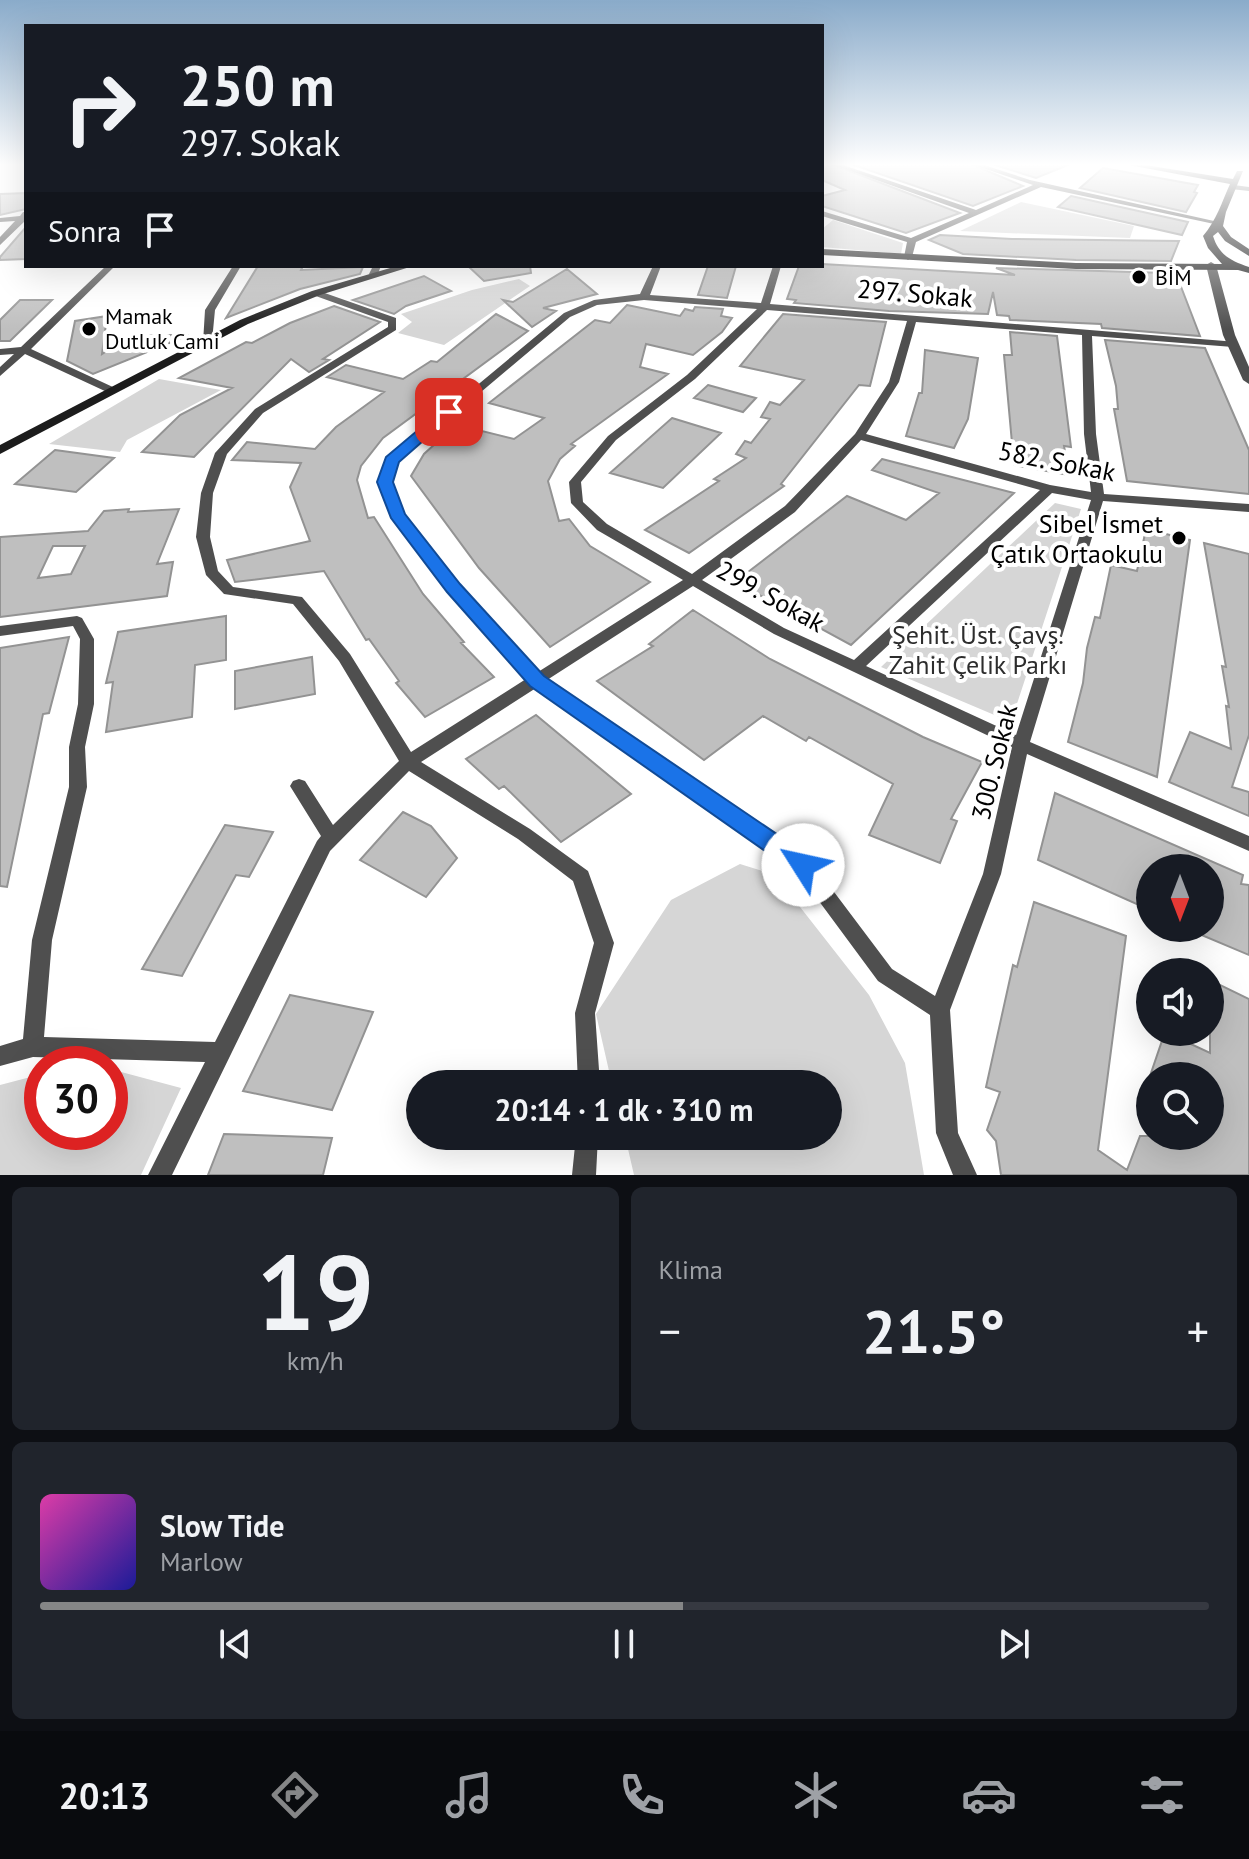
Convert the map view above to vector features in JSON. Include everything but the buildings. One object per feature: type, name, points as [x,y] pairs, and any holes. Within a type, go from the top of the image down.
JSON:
[{"type":"main road","points":[[1220,220],[1208,236],[1209,242],[1224,256],[1225,261],[1236,267]]},
{"type":"main road","points":[[1218,225],[1228,239],[1249,253]]},
{"type":"main road","points":[[824,252],[1076,266],[1211,265],[1249,270]]},
{"type":"main road","points":[[1224,256],[1249,253]]},
{"type":"main road","points":[[0,450],[207,341],[375,270]]},
{"type":"street","points":[[0,242],[22,220]]},
{"type":"street","points":[[844,220],[912,241],[960,220]]},
{"type":"street","points":[[1195,220],[1218,225]]},
{"type":"street","points":[[908,257],[912,241]]},
{"type":"street","points":[[1211,265],[1233,344],[1249,380]]},
{"type":"street","points":[[0,373],[109,268]]},
{"type":"street","points":[[207,341],[210,310],[236,268]]},
{"type":"street","points":[[644,297],[656,268]]},
{"type":"street","name":"299. Sokak","points":[[776,268],[765,306],[691,377],[612,438],[575,482],[577,503],[602,527],[779,631],[1021,744],[1249,844]]},
{"type":"street","points":[[316,293],[393,320],[393,328],[259,411],[221,453],[207,493],[203,537],[211,572],[229,591],[297,600],[345,658],[408,762],[524,834],[581,876],[604,943],[585,1013],[588,1070]]},
{"type":"street","name":"297. Sokak","points":[[940,1010],[885,975],[803,865],[537,681],[453,588],[397,514],[385,482],[392,461],[405,447],[567,315],[598,302],[644,297],[1233,344]]},
{"type":"street","points":[[160,1175],[323,846],[408,762],[693,580],[790,509],[859,436],[894,382],[912,319]]},
{"type":"street","name":"300. Sokak","points":[[940,1010],[992,874],[1021,744],[1098,497],[1090,434],[1087,334]]},
{"type":"street","points":[[0,352],[24,350],[111,390]]},
{"type":"street","name":"582. Sokak","points":[[859,436],[1049,489],[1098,497],[1249,508]]},
{"type":"street","points":[[855,667],[1049,489]]},
{"type":"street","points":[[0,631],[77,621],[87,639],[86,704],[77,747],[78,787],[42,940],[33,1046]]},
{"type":"street","points":[[299,786],[332,838]]},
{"type":"street","points":[[940,1010],[947,1133],[965,1175]]},
{"type":"street","points":[[0,1056],[24,1049]]},
{"type":"street","points":[[128,1050],[219,1052]]},
{"type":"street","points":[[584,1175],[586,1150]]},
{"type":"green space","points":[[833,220],[903,243],[901,254],[824,247],[824,227]]},
{"type":"green space","points":[[983,220],[1105,220],[1134,226],[1130,238],[960,231]]},
{"type":"green space","points":[[519,279],[530,286],[444,345],[398,333],[412,322],[401,314],[472,290]]},
{"type":"green space","points":[[159,379],[221,390],[127,440],[120,452],[49,444]]},
{"type":"green space","name":"Şehit. Üst. Çavş. Zahit Çelik Parkı","points":[[1055,503],[1081,509],[1011,722],[881,667]]},
{"type":"green space","points":[[740,864],[775,875],[869,995],[905,1063],[924,1175],[634,1175],[628,1150],[842,1150],[842,1070],[609,1070],[596,1014],[671,900]]},
{"type":"green space","points":[[128,1074],[181,1088],[141,1175],[0,1175],[0,1085],[24,1079],[24,1150],[128,1150]]},
{"type":"place","name":"BİM","points":[[1139,277]]},
{"type":"place","name":"Mamak Dutluk Cami","points":[[89,329]]},
{"type":"place","name":"Sibel İsmet Çatık Ortaokulu","points":[[1179,538]]},
{"type":"route","points":[[449,412],[392,461],[385,482],[397,514],[453,588],[537,681],[803,865]]}]
